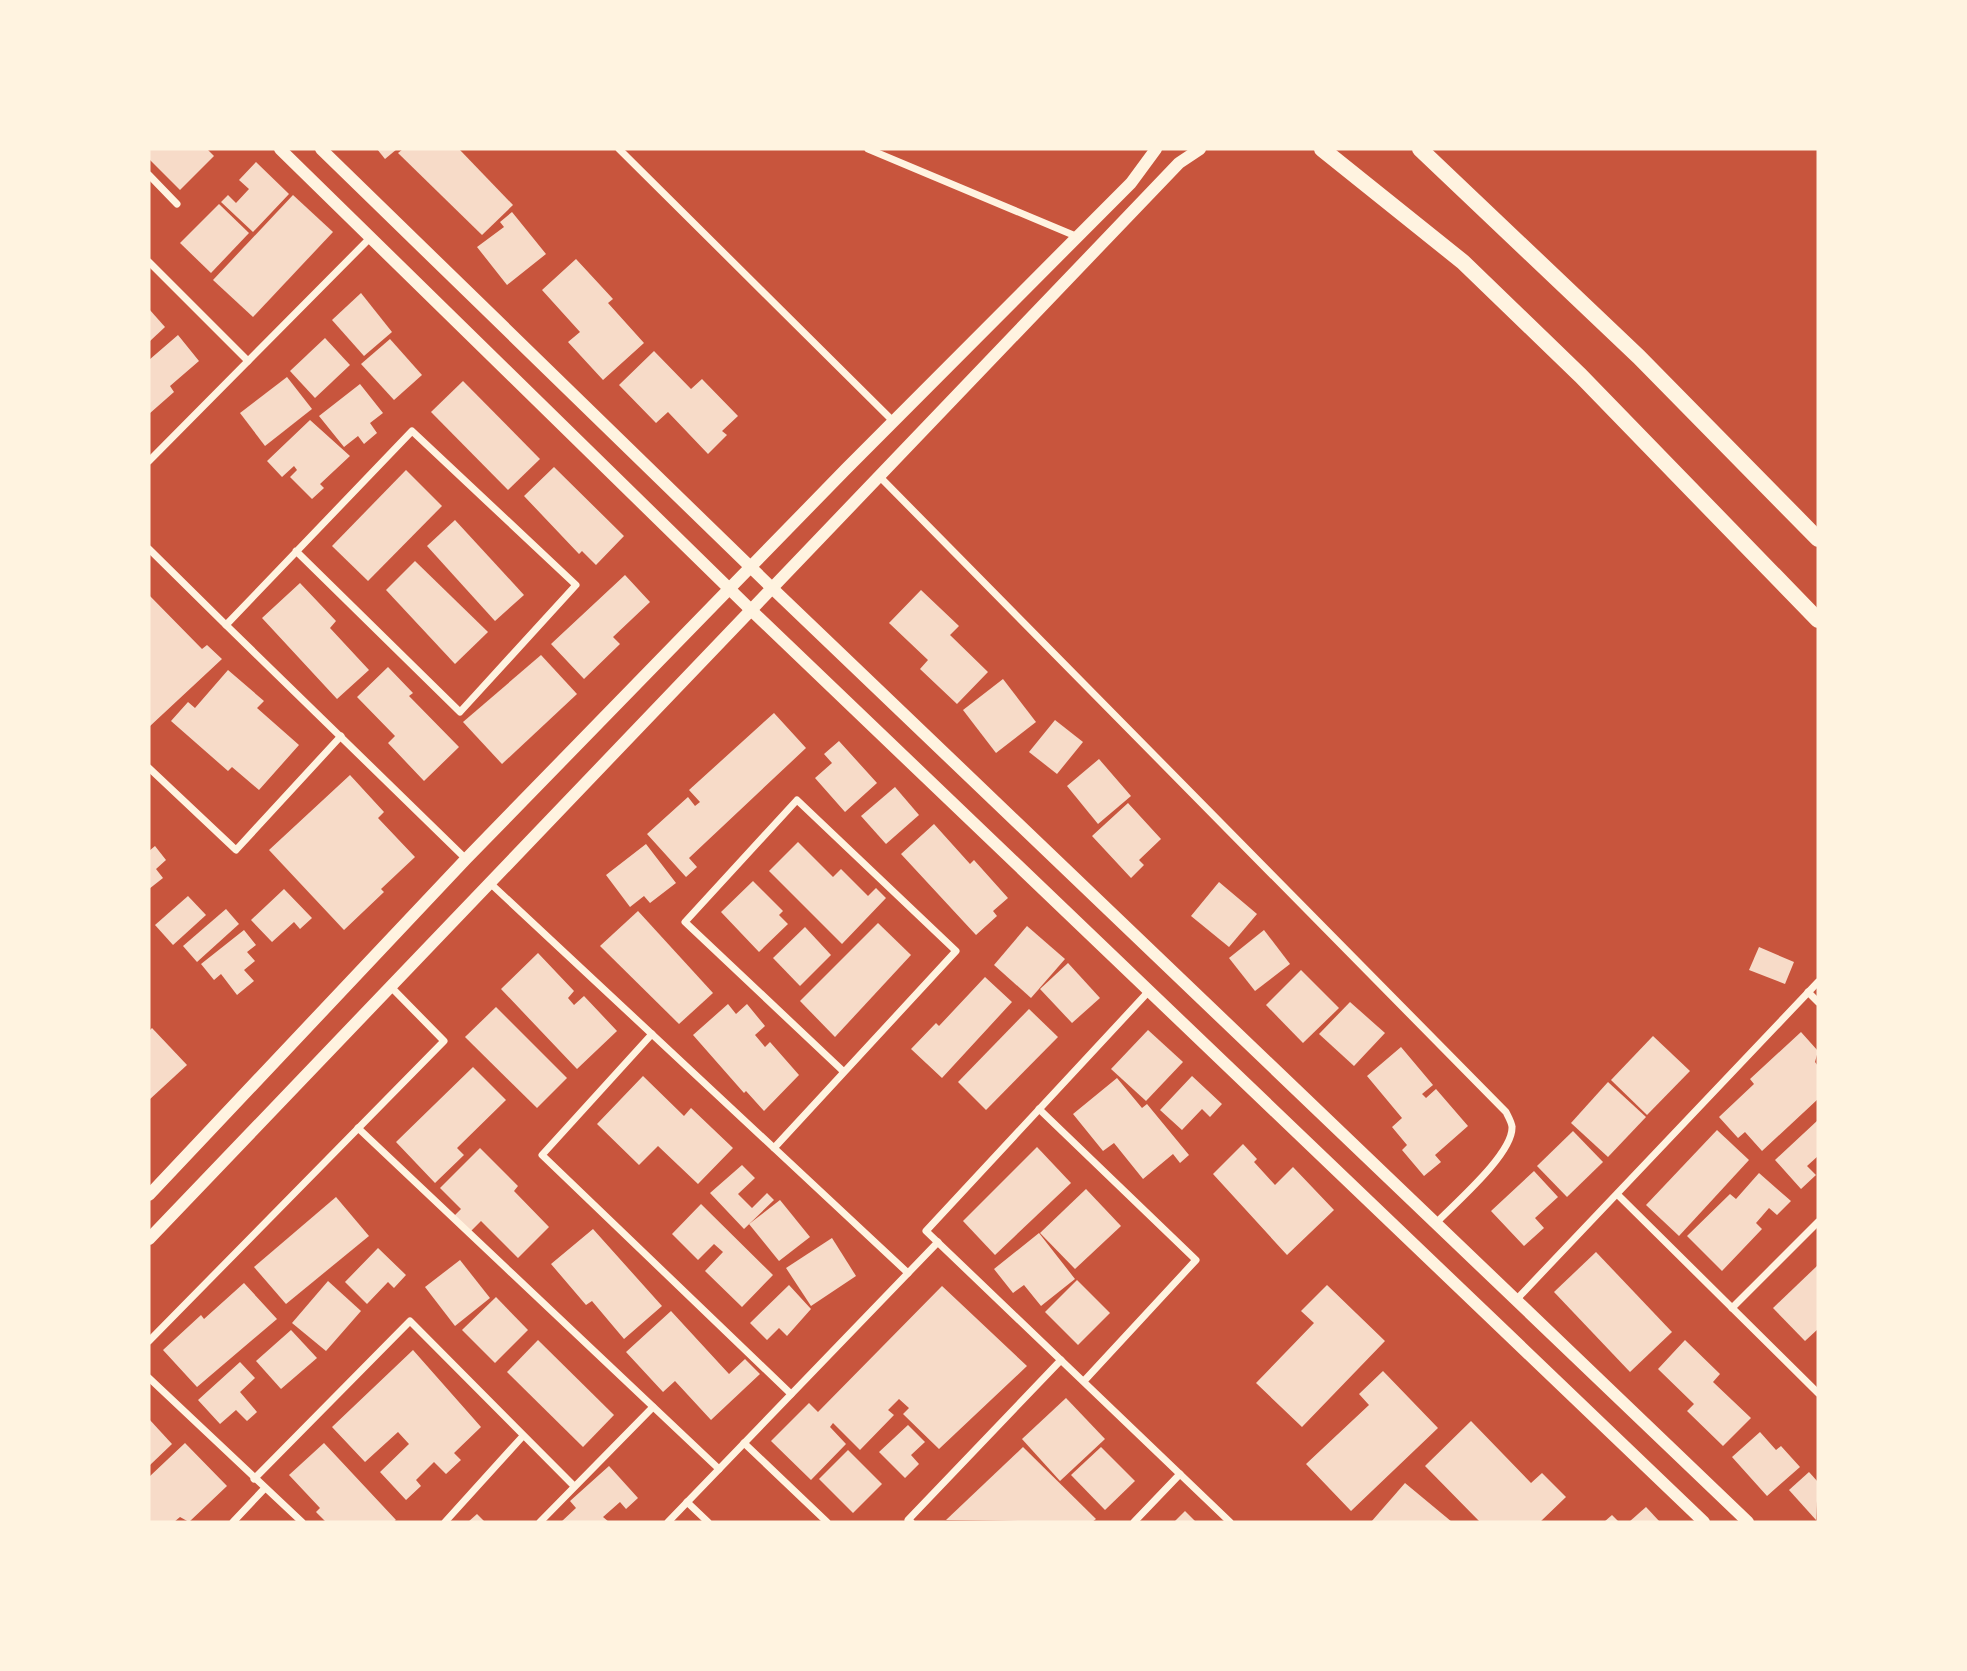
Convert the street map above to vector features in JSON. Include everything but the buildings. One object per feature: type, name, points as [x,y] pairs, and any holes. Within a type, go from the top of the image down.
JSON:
[{"type":"main road","points":[[1322,149],[1473,271],[1581,376],[1818,620]]},
{"type":"main road","points":[[1420,149],[1639,357],[1818,539]]},
{"type":"street","points":[[280,149],[752,611],[1704,1522]]},
{"type":"street","points":[[321,149],[750,567],[1748,1522]]},
{"type":"street","points":[[619,149],[894,422]]},
{"type":"street","points":[[868,149],[1078,237]]},
{"type":"street","points":[[149,1195],[466,859],[729,588],[1131,183],[1156,149]]},
{"type":"street","points":[[149,1239],[1179,163],[1200,149]]},
{"type":"street","points":[[149,175],[177,204]]},
{"type":"street","points":[[149,461],[371,237]]},
{"type":"street","points":[[149,262],[248,361]]},
{"type":"street","points":[[226,625],[296,551],[412,431],[576,585],[460,712],[296,551]]},
{"type":"street","points":[[879,476],[1506,1112],[1512,1126],[1510,1139],[1500,1157],[1436,1223]]},
{"type":"street","points":[[149,549],[466,859]]},
{"type":"street","points":[[149,768],[236,850],[341,736]]},
{"type":"street","points":[[774,1147],[844,1072],[956,950],[797,800],[685,922],[844,1072]]},
{"type":"street","points":[[491,884],[908,1273]]},
{"type":"street","points":[[1516,1300],[1818,982]]},
{"type":"street","points":[[149,1341],[444,1041],[391,987]]},
{"type":"street","points":[[1149,991],[926,1231],[1230,1522]]},
{"type":"street","points":[[1808,992],[1818,1002]]},
{"type":"street","points":[[652,1034],[542,1155],[791,1394]]},
{"type":"street","points":[[1040,1110],[1196,1260],[1084,1381]]},
{"type":"street","points":[[358,1128],[719,1469]]},
{"type":"street","points":[[1618,1195],[1818,1393]]},
{"type":"street","points":[[1732,1308],[1818,1223]]},
{"type":"street","points":[[668,1522],[938,1242]]},
{"type":"street","points":[[254,1479],[410,1321],[574,1486]]},
{"type":"street","points":[[911,1522],[908,1520],[1061,1360]]},
{"type":"street","points":[[149,1378],[302,1522]]},
{"type":"street","points":[[540,1522],[653,1407]]},
{"type":"street","points":[[445,1522],[523,1436]]},
{"type":"street","points":[[744,1443],[827,1522]]},
{"type":"street","points":[[1135,1522],[1180,1474]]},
{"type":"street","points":[[233,1522],[265,1488]]},
{"type":"street","points":[[687,1502],[708,1522]]}]
